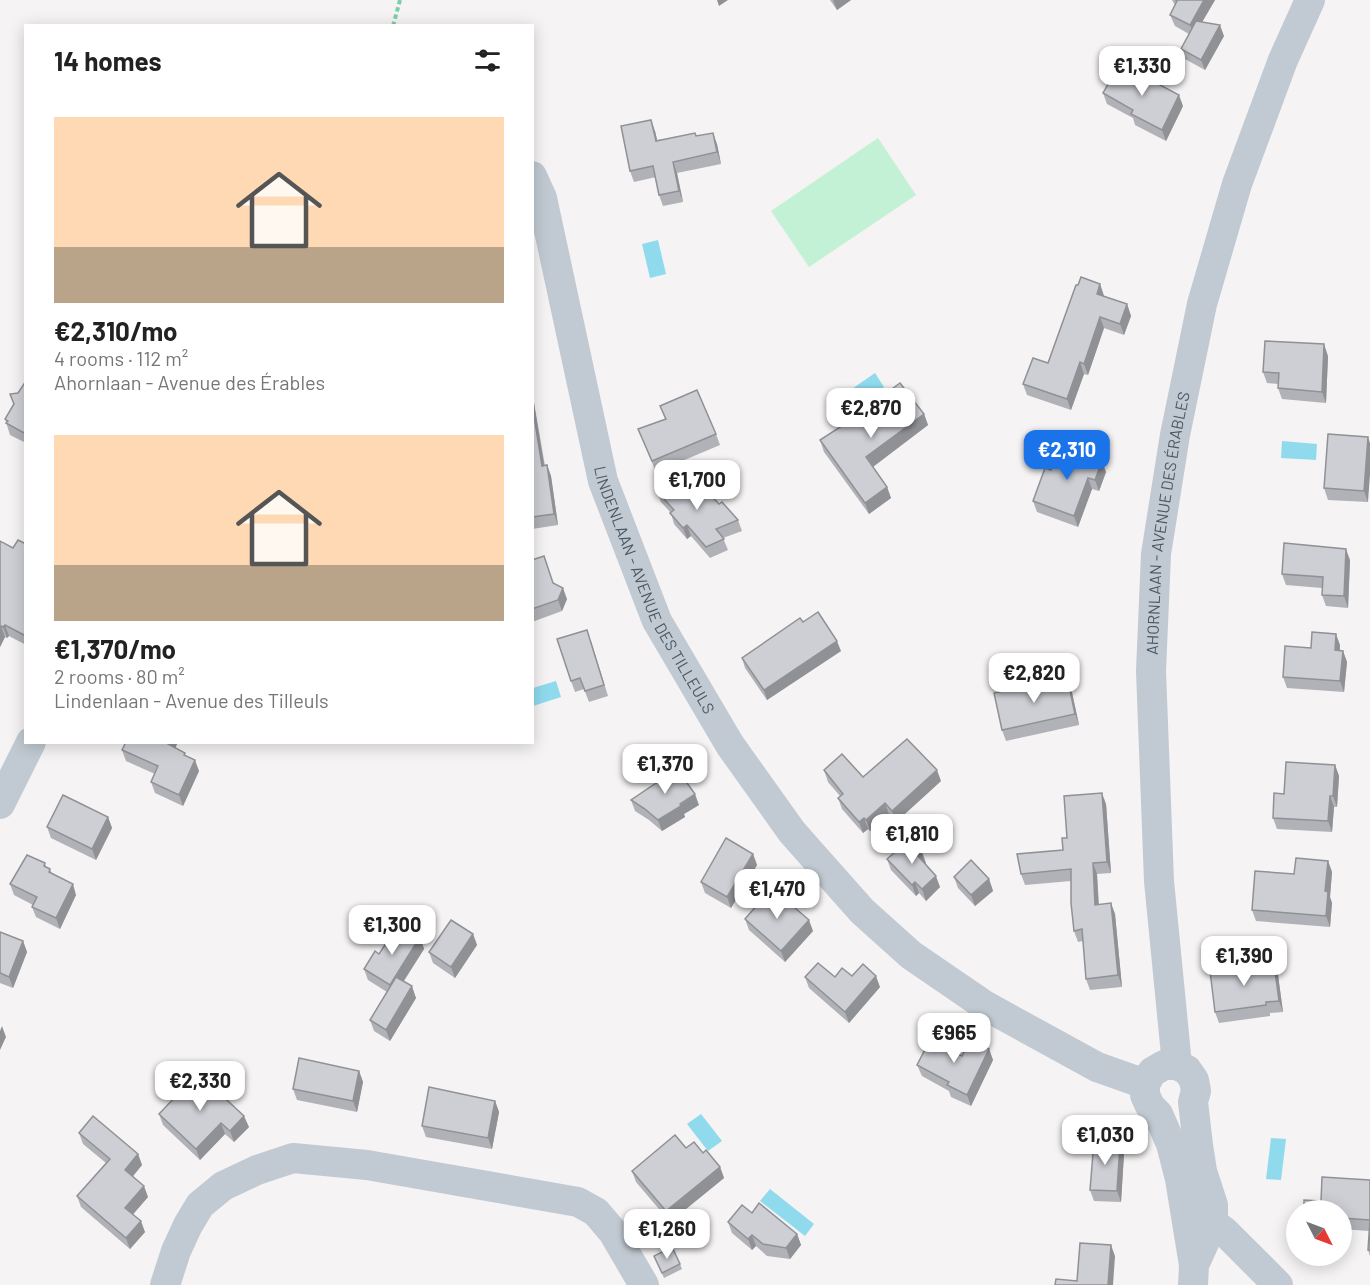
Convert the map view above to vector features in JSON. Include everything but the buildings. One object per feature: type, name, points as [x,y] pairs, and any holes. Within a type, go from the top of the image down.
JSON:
[{"type":"street","name":"AHORNLAAN - AVENUE DES ÉRABLES","points":[[1177,1065],[1159,881],[1151,671],[1156,554],[1174,435],[1202,304],[1237,184],[1283,60],[1310,0]]},
{"type":"street","name":"LINDENLAAN - AVENUE DES TILLEULS","points":[[534,180],[542,198],[603,481],[657,621],[730,745],[792,832],[862,911],[911,955],[984,1005],[1097,1067],[1145,1084]]},
{"type":"street","points":[[0,804],[17,752]]},
{"type":"street","points":[[1194,1275],[1200,1226],[1213,1205],[1202,1171],[1193,1102],[1196,1091],[1194,1080],[1187,1070],[1177,1065],[1164,1065],[1152,1072],[1145,1084],[1145,1095],[1150,1106],[1158,1114],[1172,1144],[1180,1179],[1200,1226]]},
{"type":"street","points":[[1158,1114],[1172,1115],[1184,1111],[1193,1102]]},
{"type":"street","points":[[165,1285],[176,1251],[200,1205],[223,1186],[257,1170],[293,1158],[367,1165],[578,1202],[596,1212],[613,1232],[644,1285]]},
{"type":"street","points":[[1200,1226],[1225,1232],[1278,1285]]},
{"type":"path","points":[[394,24],[400,0]]},
{"type":"green space","points":[[878,138],[916,195],[809,267],[771,211]]},
{"type":"water","points":[[658,240],[666,274],[650,278],[642,244]]},
{"type":"water","points":[[875,373],[884,387],[855,407],[846,393]]},
{"type":"water","points":[[1282,441],[1317,444],[1316,460],[1281,458]]},
{"type":"water","points":[[556,681],[561,697],[534,706],[534,688]]},
{"type":"water","points":[[701,1114],[722,1141],[708,1151],[687,1124]]},
{"type":"water","points":[[1271,1138],[1286,1139],[1281,1180],[1266,1179]]},
{"type":"water","points":[[770,1189],[814,1224],[805,1236],[760,1201]]}]
